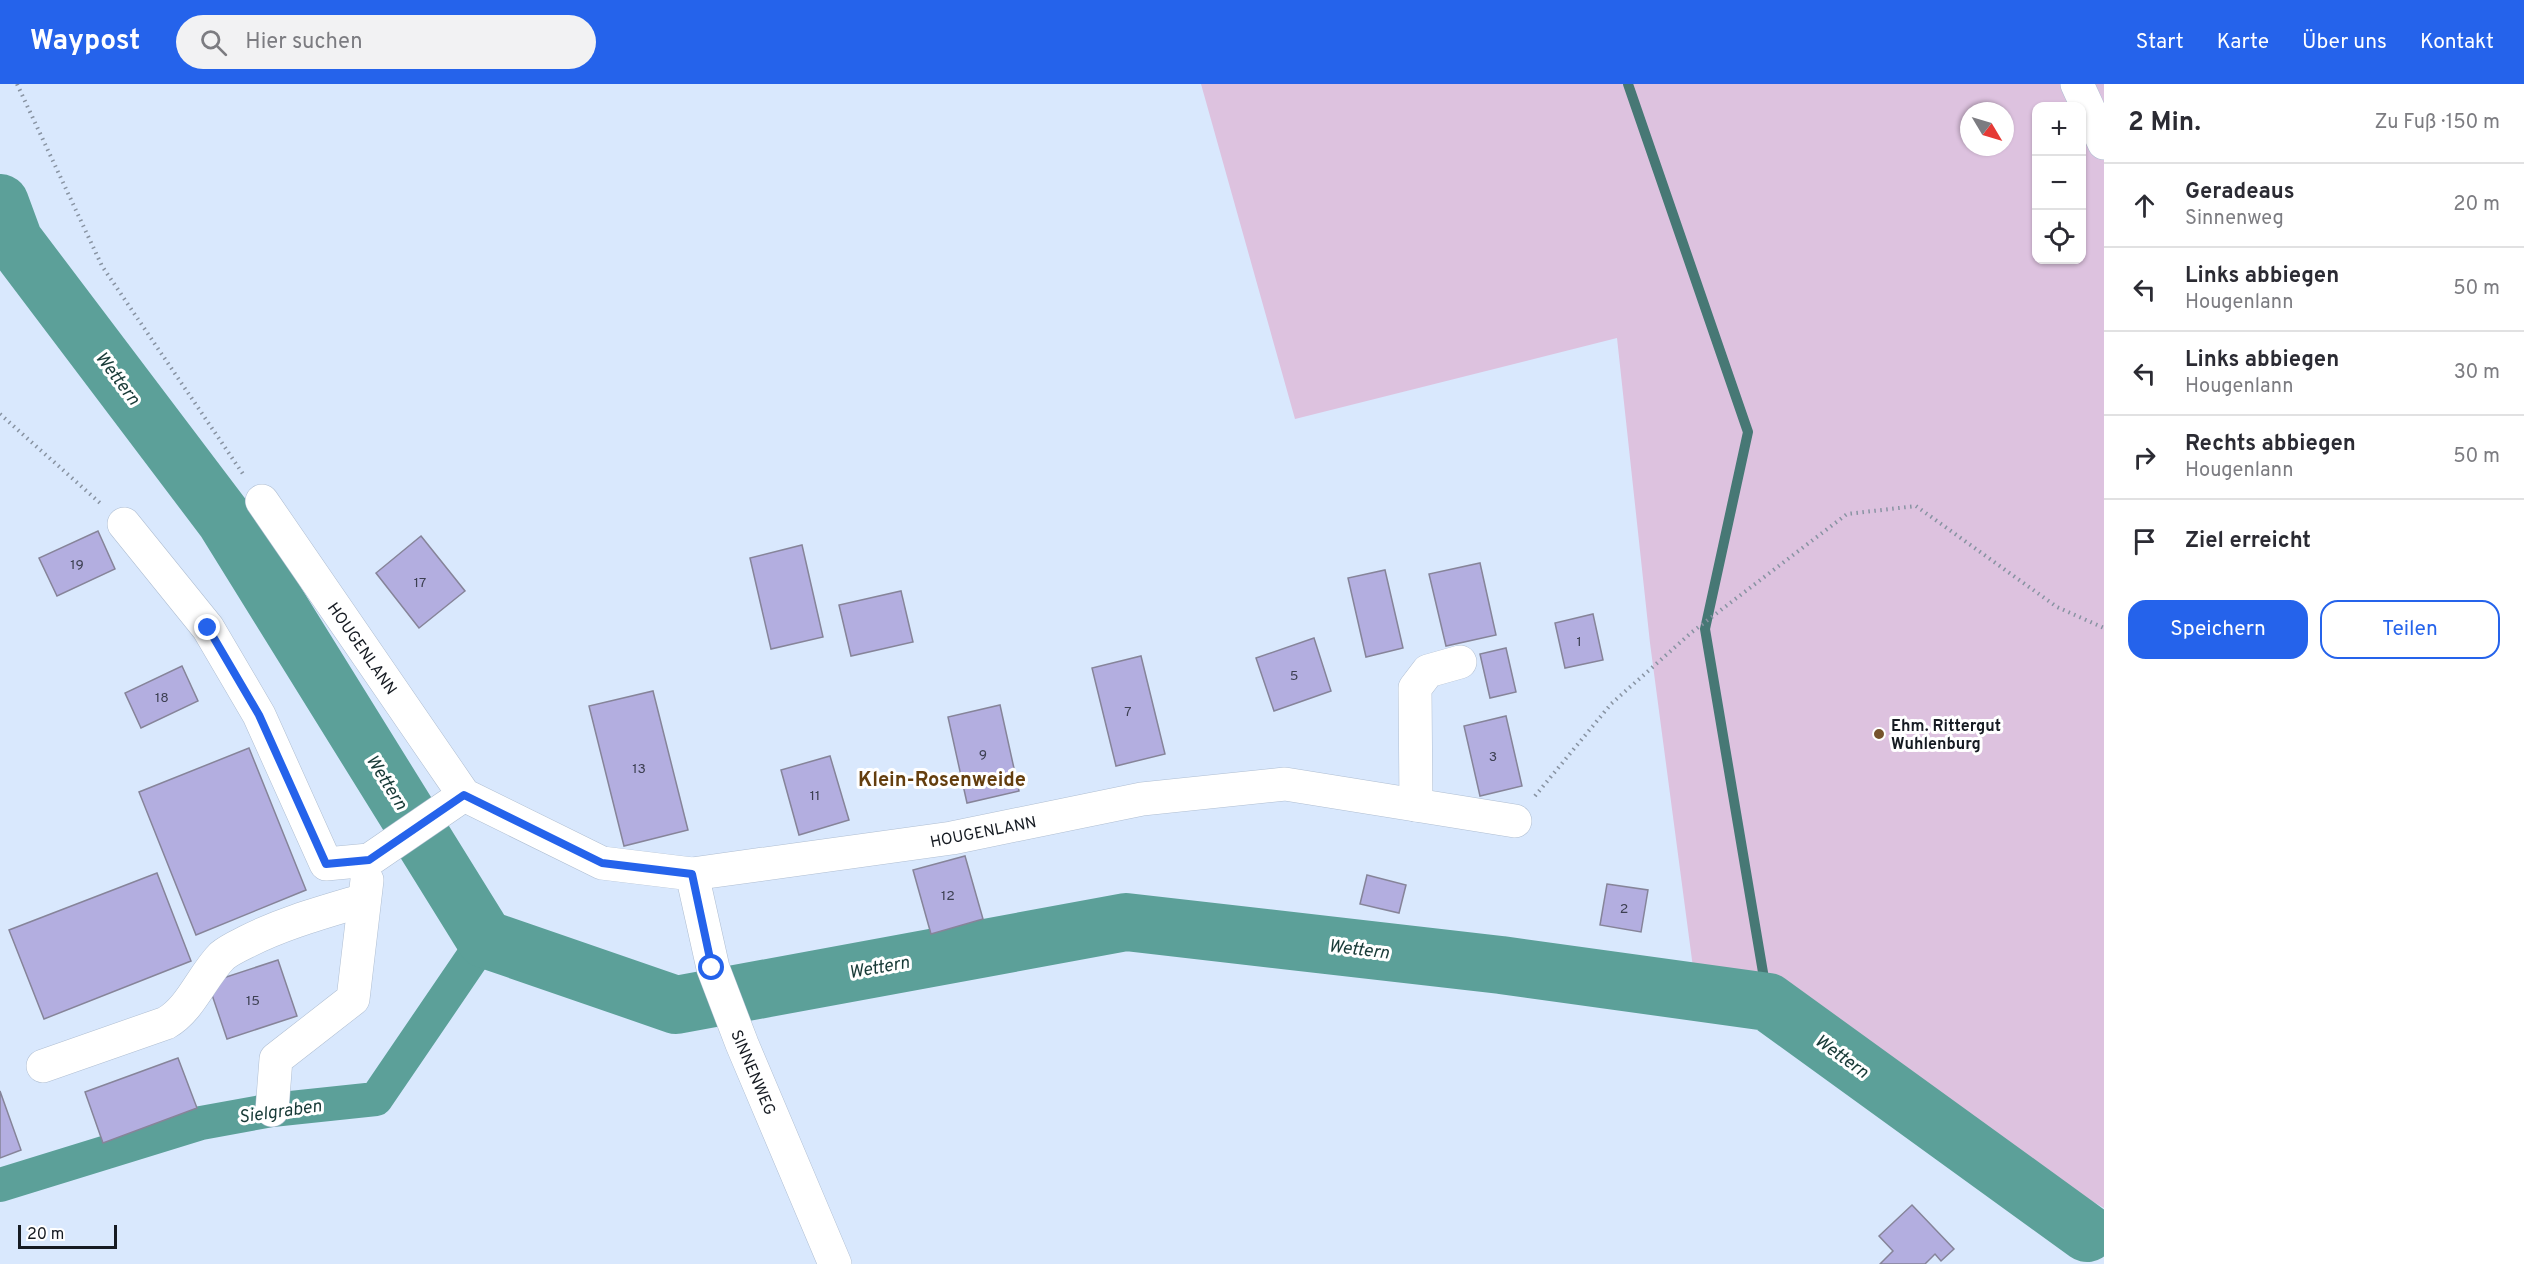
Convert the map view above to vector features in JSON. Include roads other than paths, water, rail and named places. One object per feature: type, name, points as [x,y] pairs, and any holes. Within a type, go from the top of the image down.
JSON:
[{"type":"street","points":[[2077,84],[2104,143]]},
{"type":"street","name":"HOUGENLANN","points":[[262,501],[464,795],[602,863],[692,874],[952,838],[1142,799],[1285,784],[1515,820]]},
{"type":"street","points":[[124,524],[208,628],[259,715],[326,864],[369,860],[464,795]]},
{"type":"street","points":[[1416,805],[1416,688],[1428,671],[1460,662]]},
{"type":"street","points":[[272,1110],[276,1059],[353,999],[369,860]]},
{"type":"street","name":"SINNENWEG","points":[[692,874],[712,968],[835,1264]]},
{"type":"street","points":[[43,1066],[176,1018],[210,969],[225,954],[260,935],[308,916],[364,900]]},
{"type":"waterway","points":[[1628,84],[1748,432],[1705,629],[1768,1002]]},
{"type":"waterway","name":"Wettern","points":[[0,203],[14,241],[225,520],[485,939],[676,1005],[1126,922],[1501,965],[1768,1002],[2087,1233]]},
{"type":"waterway","name":"Sielgraben","points":[[0,1185],[201,1123],[272,1110],[376,1099],[485,939]]},
{"type":"place","name":"Ehm. Rittergut Wuhlenburg","points":[[1879,734]]},
{"type":"district","name":"Klein-Rosenweide","points":[[942,779]]}]
